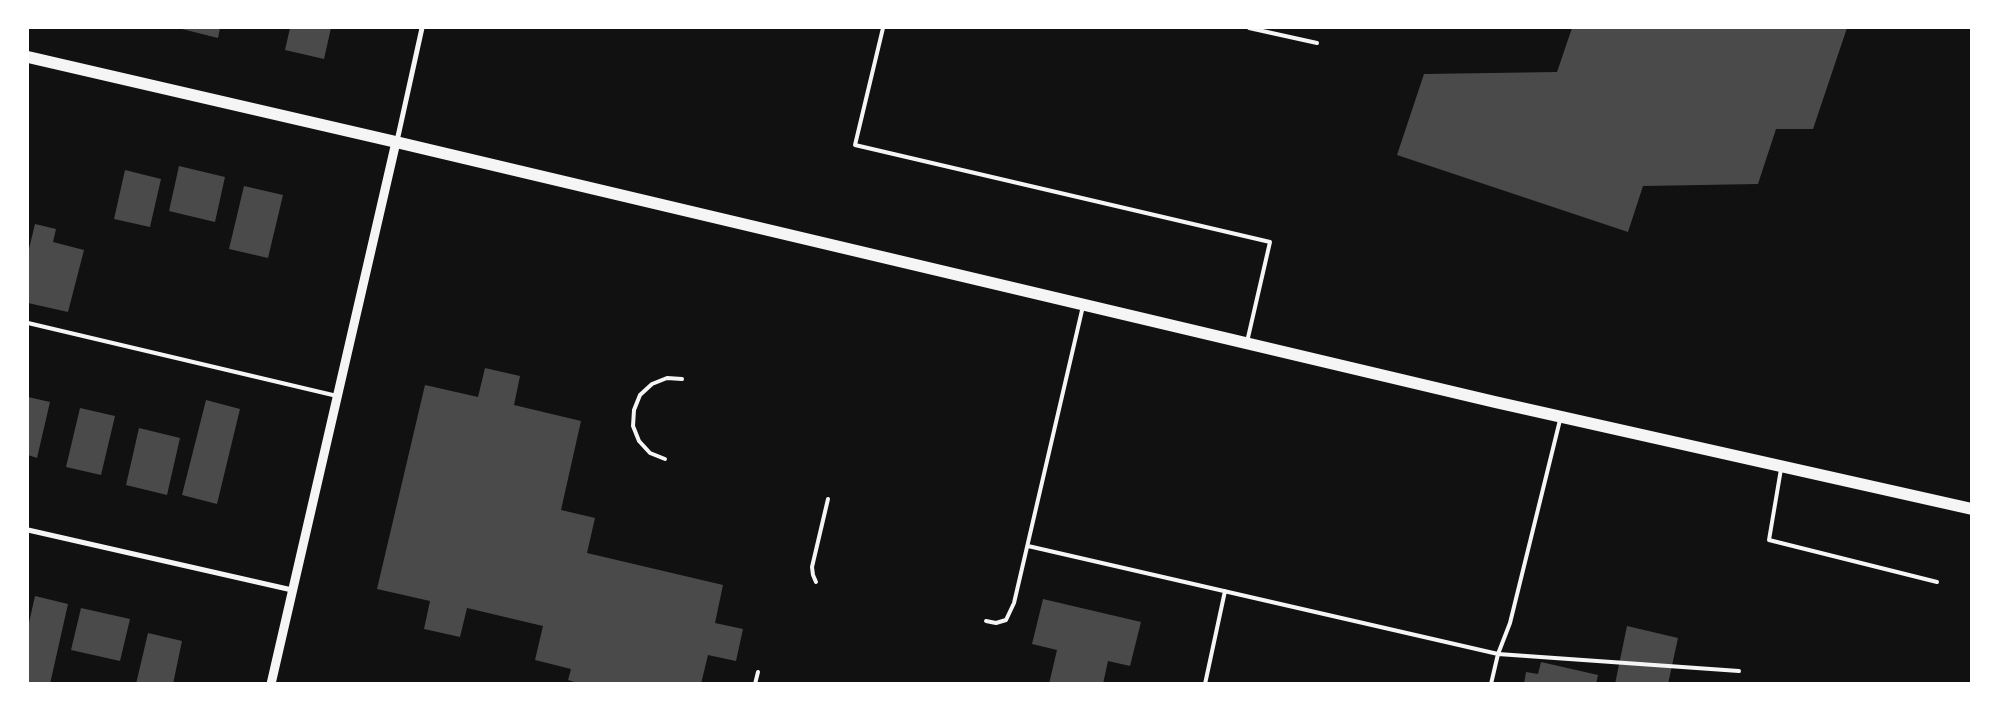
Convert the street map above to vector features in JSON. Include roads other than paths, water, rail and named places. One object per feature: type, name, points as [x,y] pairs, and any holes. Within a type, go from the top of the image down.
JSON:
[{"type":"main road","points":[[28,56],[1560,416],[1972,509]]},
{"type":"street","points":[[271,684],[422,28]]},
{"type":"street","points":[[28,530],[292,590]]},
{"type":"lane","points":[[883,28],[855,145],[1270,242],[1247,343]]},
{"type":"lane","points":[[1249,28],[1317,43]]},
{"type":"lane","points":[[986,621],[996,623],[1006,620],[1014,603],[1084,304]]},
{"type":"lane","points":[[28,323],[337,396]]},
{"type":"lane","points":[[665,459],[650,452],[639,441],[633,426],[634,410],[640,396],[652,384],[667,378],[682,379]]},
{"type":"lane","points":[[1490,684],[1498,654],[1510,622],[1560,416]]},
{"type":"lane","points":[[1781,466],[1769,540],[1937,582]]},
{"type":"lane","points":[[816,582],[812,567],[828,499]]},
{"type":"lane","points":[[1028,546],[1498,654],[1739,672]]},
{"type":"lane","points":[[1204,684],[1225,591]]},
{"type":"lane","points":[[755,684],[758,672]]}]
